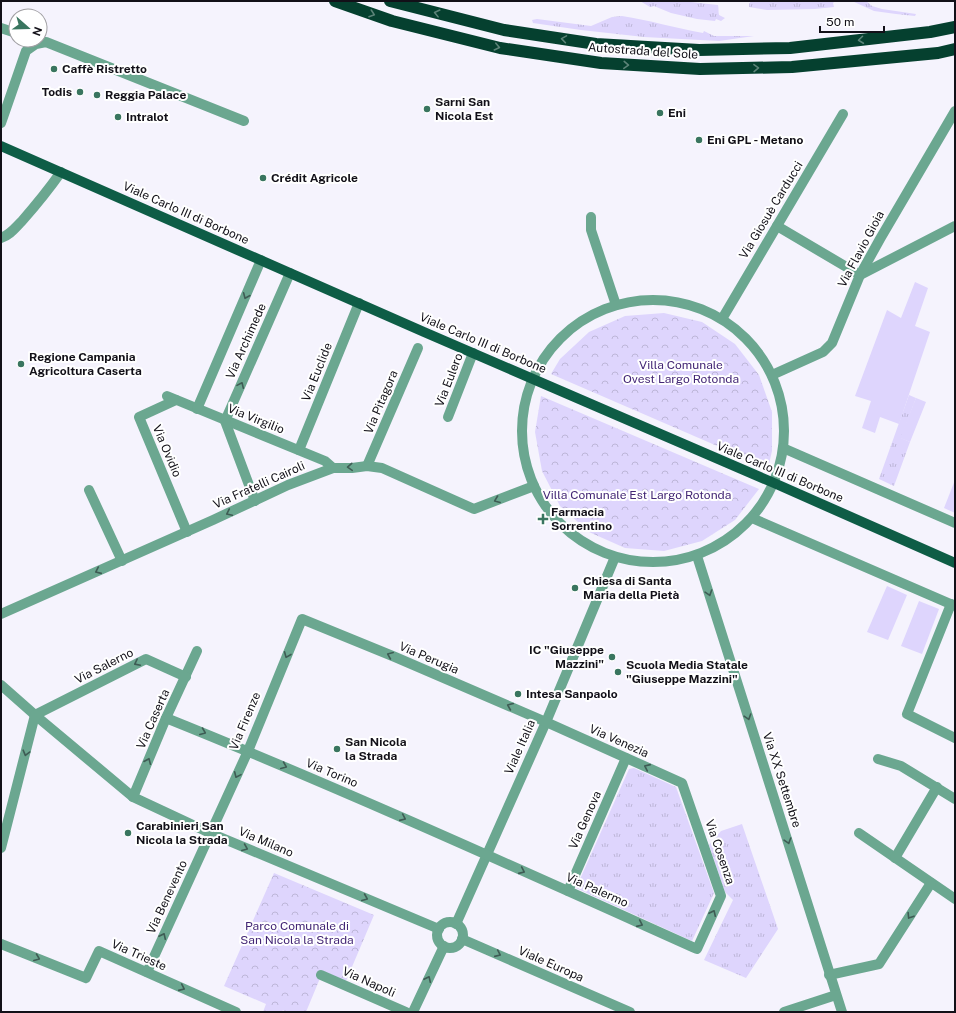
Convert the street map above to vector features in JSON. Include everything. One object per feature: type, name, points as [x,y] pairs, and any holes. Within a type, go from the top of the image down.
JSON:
[{"type":"highway","name":"Autostrada del Sole","points":[[335,1],[392,21],[500,48],[601,63],[700,69],[792,67],[938,53],[955,49]]},
{"type":"highway","name":"Autostrada del Sole","points":[[390,1],[504,30],[596,44],[699,50],[790,48],[930,32],[955,27]]},
{"type":"main road","name":"Viale Carlo III di Borbone","points":[[1,146],[955,563]]},
{"type":"street","points":[[26,51],[36,44],[46,42],[244,121]]},
{"type":"street","points":[[1,124],[5,98],[26,51],[26,48]]},
{"type":"street","name":"Via Flavio Gioia","points":[[772,375],[823,352],[832,343],[860,275],[955,112]]},
{"type":"street","name":"Via Giosuè Carducci","points":[[722,319],[843,114]]},
{"type":"street","points":[[4,234],[47,192],[61,172]]},
{"type":"street","points":[[591,217],[591,230],[616,306]]},
{"type":"street","points":[[777,226],[860,275],[955,226]]},
{"type":"street","points":[[197,409],[261,260]]},
{"type":"street","name":"Via Archimede","points":[[225,420],[290,273]]},
{"type":"street","points":[[634,301],[670,301],[700,309],[722,319],[738,330],[763,359],[772,375],[780,399],[784,423],[783,448],[774,483],[767,497],[752,518],[734,534],[714,548],[697,556],[674,561],[641,562],[615,557],[595,549],[576,537],[559,523],[545,505],[534,486],[528,469],[522,432],[524,414],[527,396],[544,358],[558,341],[575,326],[595,314],[634,301]]},
{"type":"street","name":"Via Euclide","points":[[299,450],[359,303]]},
{"type":"street","name":"Via Pitagora","points":[[367,466],[418,348]]},
{"type":"street","name":"Via Eulero","points":[[448,417],[473,353]]},
{"type":"street","name":"Via Virgilio","points":[[172,398],[325,460],[333,468]]},
{"type":"street","name":"Via Ovidio","points":[[172,398],[139,417],[187,532]]},
{"type":"street","points":[[225,420],[255,501]]},
{"type":"street","points":[[783,448],[955,523]]},
{"type":"street","name":"Via Fratelli Cairoli","points":[[1,614],[187,532],[288,485],[333,468],[367,466],[382,468],[474,509],[534,486]]},
{"type":"street","points":[[89,490],[122,560]]},
{"type":"street","points":[[752,518],[953,605],[908,714],[955,738]]},
{"type":"street","name":"Via XX Settembre","points":[[697,556],[842,1012]]},
{"type":"street","name":"Viale Italia","points":[[456,924],[546,722],[615,557]]},
{"type":"street","name":"Via Perugia","points":[[302,619],[546,722]]},
{"type":"street","name":"Via Firenze","points":[[210,833],[248,750],[302,619]]},
{"type":"street","name":"Via Caserta","points":[[133,797],[166,718],[198,651]]},
{"type":"street","name":"Via Salerno","points":[[35,715],[146,659],[186,676]]},
{"type":"street","name":"Via Milano","points":[[1,685],[133,797],[210,833],[439,929]]},
{"type":"street","points":[[1,848],[35,715]]},
{"type":"street","name":"Via Torino","points":[[166,718],[248,750],[486,855]]},
{"type":"street","name":"Via Venezia","points":[[546,722],[682,783]]},
{"type":"street","name":"Via Genova","points":[[568,891],[626,758]]},
{"type":"street","points":[[878,759],[901,766],[955,799]]},
{"type":"street","name":"Via Cosenza","points":[[682,783],[721,896],[697,949]]},
{"type":"street","points":[[895,858],[937,787]]},
{"type":"street","name":"Via Benevento","points":[[147,972],[210,833]]},
{"type":"street","points":[[859,833],[955,899]]},
{"type":"street","name":"Via Palermo","points":[[486,855],[697,949]]},
{"type":"street","points":[[829,975],[879,964],[931,883]]},
{"type":"street","points":[[444,924],[456,924],[462,930],[463,934],[461,942],[455,947],[447,948],[438,941],[437,937],[439,929],[444,924]]},
{"type":"street","name":"Viale Europa","points":[[462,939],[630,1012]]},
{"type":"street","name":"Via Trieste","points":[[1,944],[86,978],[99,951],[236,1012]]},
{"type":"street","points":[[413,1012],[444,946]]},
{"type":"street","name":"Via Napoli","points":[[322,975],[406,1012]]},
{"type":"street","points":[[784,1012],[836,996]]},
{"type":"green space","points":[[640,1],[682,1],[718,5],[719,15],[725,18],[721,21],[716,19],[715,21],[697,19],[671,13],[654,6],[650,7]]},
{"type":"green space","points":[[751,1],[835,1],[833,3],[834,7],[767,10],[749,7]]},
{"type":"green space","points":[[852,1],[866,1],[872,6],[882,9],[916,14],[915,16],[874,11]]},
{"type":"green space","points":[[622,16],[703,33],[704,31],[714,36],[754,36],[719,41],[644,37],[533,23],[532,20],[537,19],[591,26],[612,17]]},
{"type":"green space","points":[[915,282],[928,288],[915,326],[930,332],[899,424],[880,417],[875,433],[862,428],[871,401],[855,396],[887,310],[901,318]]},
{"type":"green space","name":"Villa Comunale Ovest Largo Rotonda","points":[[664,313],[702,322],[735,344],[759,375],[772,412],[772,451],[768,468],[551,374],[560,359],[589,332],[625,316]]},
{"type":"green space","points":[[909,395],[916,398],[901,438],[910,442],[894,486],[879,479]]},
{"type":"green space","name":"Villa Comunale Est Largo Rotonda","points":[[541,396],[759,489],[735,520],[702,541],[664,551],[625,548],[589,532],[560,506],[542,471],[535,432]]},
{"type":"green space","points":[[916,398],[926,402],[910,442],[900,438]]},
{"type":"green space","points":[[955,480],[955,513],[944,508]]},
{"type":"green space","points":[[887,586],[907,595],[888,640],[867,632]]},
{"type":"green space","points":[[919,601],[939,609],[922,654],[901,646]]},
{"type":"green space","points":[[634,768],[676,787],[714,893],[692,941],[576,888],[629,769]]},
{"type":"green space","points":[[742,824],[778,929],[746,978],[704,960],[733,900],[725,892],[709,845],[721,831]]},
{"type":"green space","name":"Parco Comunale di San Nicola la Strada","points":[[274,873],[374,915],[346,981],[323,971],[306,1012],[285,1012],[283,1010],[282,1012],[263,1012],[266,1004],[224,986]]},
{"type":"place","name":"Caffè Ristretto","points":[[54,69]]},
{"type":"place","name":"Todis","points":[[80,92]]},
{"type":"place","name":"Reggia Palace","points":[[97,95]]},
{"type":"place","name":"Sarni San Nicola Est","points":[[427,109]]},
{"type":"place","name":"Eni","points":[[660,113]]},
{"type":"place","name":"Intralot","points":[[118,117]]},
{"type":"place","name":"Eni GPL - Metano","points":[[699,140]]},
{"type":"place","name":"Crédit Agricole","points":[[263,178]]},
{"type":"place","name":"Regione Campania Agricoltura Caserta","points":[[21,364]]},
{"type":"place","name":"Farmacia Sorrentino","points":[[543,519]]},
{"type":"place","name":"Chiesa di Santa Maria della Pietà","points":[[575,588]]},
{"type":"place","name":"IC \"Giuseppe Mazzini\"","points":[[612,657]]},
{"type":"place","name":"Scuola Media Statale \"Giuseppe Mazzini\"","points":[[618,672]]},
{"type":"place","name":"Intesa Sanpaolo","points":[[518,694]]},
{"type":"place","name":"San Nicola la Strada","points":[[337,749]]},
{"type":"place","name":"Carabinieri San Nicola la Strada","points":[[128,833]]}]
